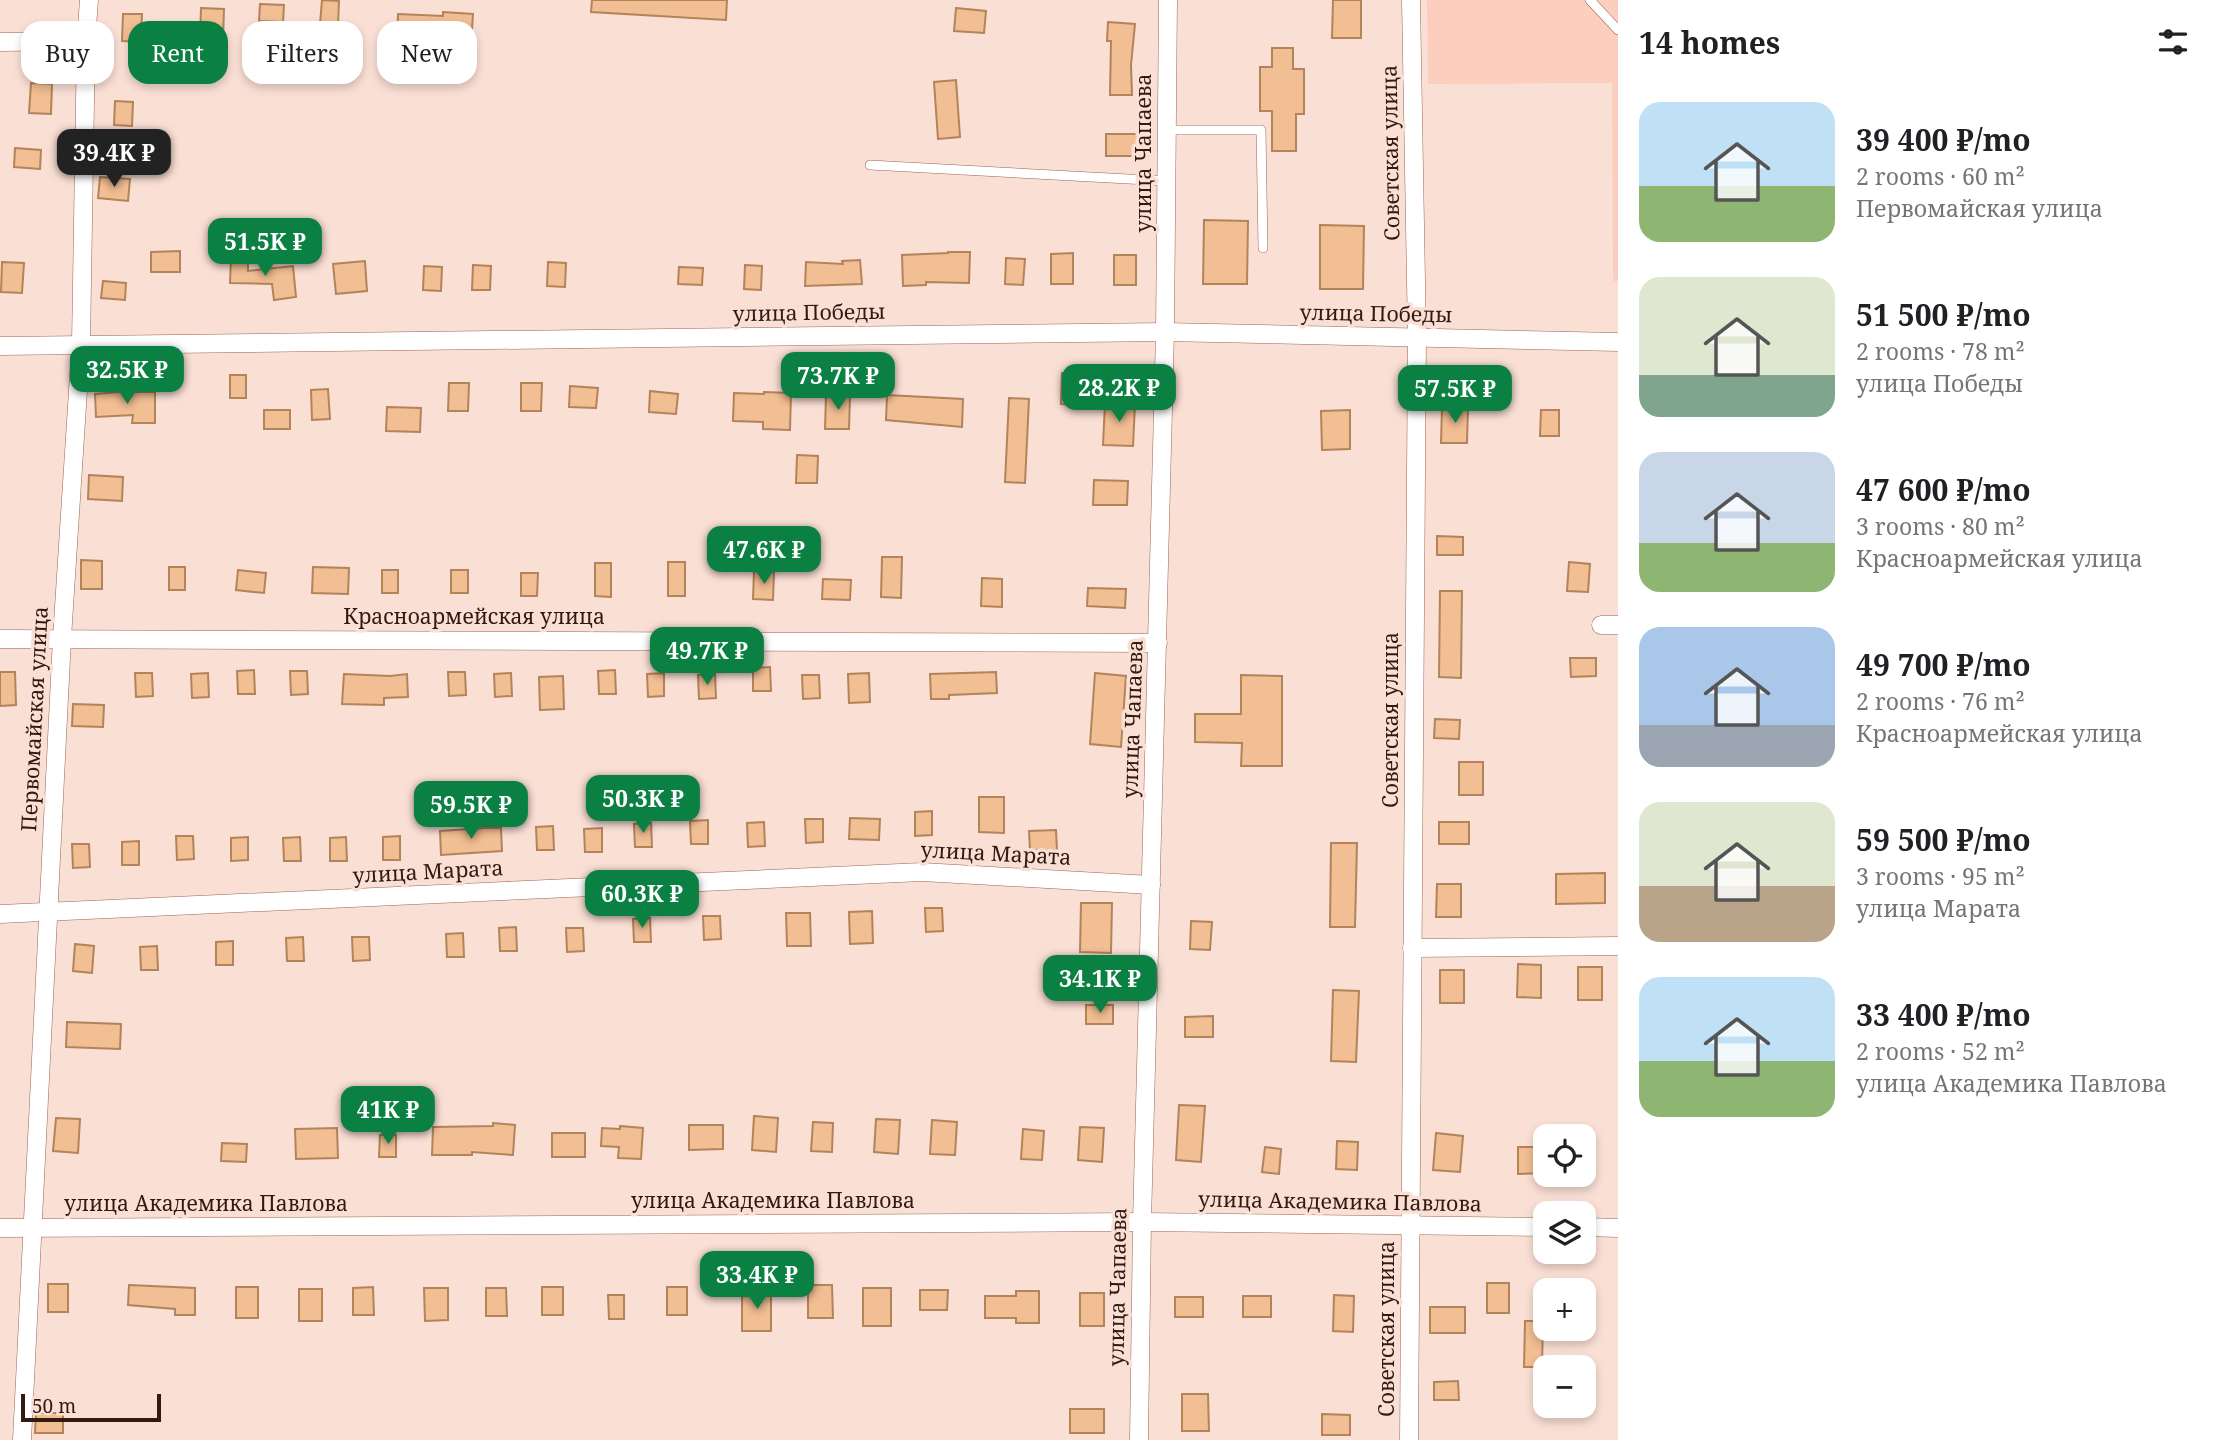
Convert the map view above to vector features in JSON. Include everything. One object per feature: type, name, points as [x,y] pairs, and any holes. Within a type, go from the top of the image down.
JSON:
[{"type":"street","name":"Первомайская улица","points":[[87,21],[89,0]]},
{"type":"street","name":"улица Чапаева","points":[[1139,1440],[1142,1222],[1165,332],[1168,0]]},
{"type":"street","name":"Советская улица","points":[[1409,1440],[1417,337],[1411,0]]},
{"type":"street","points":[[0,43],[21,43]]},
{"type":"street","name":"Первомайская улица","points":[[22,1440],[62,638],[81,344],[85,84]]},
{"type":"street","name":"улица Победы","points":[[0,346],[1165,332],[1618,342]]},
{"type":"street","name":"Красноармейская улица","points":[[0,639],[1158,643]]},
{"type":"street","name":"улица Марата","points":[[0,914],[922,872],[1151,885]]},
{"type":"street","points":[[1412,948],[1618,946]]},
{"type":"street","name":"улица Академика Павлова","points":[[0,1228],[1142,1222],[1533,1227]]},
{"type":"street","points":[[1596,1227],[1618,1228]]},
{"type":"lane","points":[[1590,0],[1618,30]]},
{"type":"lane","points":[[1167,130],[1261,130],[1263,248]]},
{"type":"lane","points":[[870,165],[1166,181]]},
{"type":"shaded area","points":[[1427,0],[1618,0],[1618,281],[1613,281],[1612,83],[1428,84]]},
{"type":"building","points":[[322,0],[339,1],[338,21],[320,21]]},
{"type":"building","points":[[592,0],[727,0],[726,20],[591,12]]},
{"type":"building","points":[[1333,0],[1361,0],[1361,38],[1332,38]]},
{"type":"building","points":[[260,4],[284,5],[283,21],[259,21]]},
{"type":"building","points":[[201,8],[224,9],[224,21],[201,21]]},
{"type":"building","points":[[956,8],[986,11],[984,33],[954,31]]},
{"type":"building","points":[[443,12],[473,14],[473,21],[398,21],[398,14],[443,16]]},
{"type":"building","points":[[123,14],[142,14],[142,21],[128,21],[128,41],[122,41]]},
{"type":"building","points":[[1108,22],[1135,24],[1131,65],[1132,95],[1110,95],[1111,41],[1107,41]]},
{"type":"building","points":[[1272,48],[1293,48],[1293,69],[1304,69],[1304,114],[1296,114],[1296,151],[1272,151],[1272,111],[1260,111],[1260,67],[1272,67]]},
{"type":"building","points":[[956,80],[960,137],[938,139],[934,82]]},
{"type":"building","points":[[31,84],[52,84],[51,114],[29,113]]},
{"type":"building","points":[[115,101],[133,102],[132,126],[114,125]]},
{"type":"building","points":[[1106,134],[1137,134],[1137,156],[1106,156]]},
{"type":"building","points":[[15,148],[41,150],[40,169],[14,167]]},
{"type":"building","points":[[100,177],[130,179],[128,201],[98,198]]},
{"type":"building","points":[[1204,220],[1248,221],[1247,284],[1203,284]]},
{"type":"building","points":[[1320,225],[1364,226],[1363,289],[1320,289]]},
{"type":"building","points":[[180,251],[180,272],[151,272],[151,252]]},
{"type":"building","points":[[970,252],[969,283],[926,282],[926,285],[903,286],[902,255]]},
{"type":"building","points":[[1073,253],[1073,284],[1051,284],[1051,254]]},
{"type":"building","points":[[1114,255],[1136,255],[1136,285],[1114,285]]},
{"type":"building","points":[[231,258],[248,259],[248,271],[293,266],[296,297],[274,300],[272,284],[230,283]]},
{"type":"building","points":[[1006,258],[1025,259],[1023,285],[1005,284]]},
{"type":"building","points":[[860,260],[862,284],[805,286],[806,262],[843,264],[842,261]]},
{"type":"building","points":[[365,261],[367,291],[336,294],[333,264]]},
{"type":"building","points":[[2,262],[24,263],[22,293],[1,292]]},
{"type":"building","points":[[548,262],[566,263],[565,287],[547,286]]},
{"type":"building","points":[[473,265],[491,266],[490,290],[472,290]]},
{"type":"building","points":[[745,265],[762,266],[761,290],[744,289]]},
{"type":"building","points":[[424,266],[442,267],[441,291],[423,290]]},
{"type":"building","points":[[679,267],[703,268],[702,285],[678,284]]},
{"type":"building","points":[[103,281],[126,283],[125,300],[101,298]]},
{"type":"building","points":[[1062,373],[1085,374],[1084,405],[1061,404]]},
{"type":"building","points":[[230,375],[246,375],[246,398],[230,398]]},
{"type":"building","points":[[449,383],[469,383],[468,411],[448,411]]},
{"type":"building","points":[[521,383],[542,383],[541,411],[521,411]]},
{"type":"building","points":[[570,386],[598,388],[596,408],[569,407]]},
{"type":"building","points":[[328,389],[330,419],[312,420],[311,390]]},
{"type":"building","points":[[650,391],[678,394],[676,414],[649,412]]},
{"type":"building","points":[[155,392],[155,423],[132,423],[133,415],[96,417],[95,394]]},
{"type":"building","points":[[734,393],[791,393],[790,430],[763,429],[763,422],[733,421]]},
{"type":"building","points":[[826,395],[850,395],[849,429],[825,429]]},
{"type":"building","points":[[887,395],[963,399],[962,427],[886,420]]},
{"type":"building","points":[[1009,398],[1029,399],[1025,483],[1005,482]]},
{"type":"building","points":[[1105,403],[1135,404],[1133,446],[1103,445]]},
{"type":"building","points":[[387,407],[421,408],[420,432],[386,431]]},
{"type":"building","points":[[1442,407],[1468,407],[1467,443],[1441,443]]},
{"type":"building","points":[[264,410],[290,410],[290,429],[264,429]]},
{"type":"building","points":[[1350,410],[1350,449],[1322,450],[1321,411]]},
{"type":"building","points":[[1541,410],[1559,410],[1559,436],[1540,436]]},
{"type":"building","points":[[797,455],[818,456],[817,483],[796,483]]},
{"type":"building","points":[[89,475],[123,477],[122,501],[88,499]]},
{"type":"building","points":[[1094,480],[1128,481],[1127,505],[1093,505]]},
{"type":"building","points":[[1437,536],[1463,537],[1463,555],[1437,555]]},
{"type":"building","points":[[882,557],[902,557],[901,598],[881,597]]},
{"type":"building","points":[[81,560],[102,561],[102,589],[81,589]]},
{"type":"building","points":[[668,562],[685,562],[685,596],[668,596]]},
{"type":"building","points":[[1569,562],[1590,564],[1588,592],[1567,591]]},
{"type":"building","points":[[595,563],[611,563],[611,597],[595,596]]},
{"type":"building","points":[[169,567],[185,567],[185,590],[169,590]]},
{"type":"building","points":[[313,567],[349,568],[348,594],[312,593]]},
{"type":"building","points":[[238,570],[266,573],[264,593],[236,590]]},
{"type":"building","points":[[382,570],[398,570],[398,593],[382,593]]},
{"type":"building","points":[[451,570],[468,570],[468,593],[451,593]]},
{"type":"building","points":[[754,571],[774,572],[773,600],[753,599]]},
{"type":"building","points":[[521,573],[538,573],[537,596],[521,596]]},
{"type":"building","points":[[982,578],[1002,579],[1002,607],[981,606]]},
{"type":"building","points":[[823,579],[851,580],[850,600],[822,599]]},
{"type":"building","points":[[1088,588],[1126,589],[1125,608],[1087,606]]},
{"type":"building","points":[[1440,591],[1462,591],[1461,678],[1439,677]]},
{"type":"building","points":[[1570,658],[1596,658],[1596,676],[1571,677]]},
{"type":"building","points":[[770,667],[771,691],[753,691],[753,668]]},
{"type":"building","points":[[254,670],[255,694],[238,694],[237,671]]},
{"type":"building","points":[[615,670],[616,694],[599,694],[598,671]]},
{"type":"building","points":[[290,671],[307,671],[308,694],[291,695]]},
{"type":"building","points":[[0,672],[15,672],[16,705],[0,706]]},
{"type":"building","points":[[448,672],[465,672],[466,695],[449,696]]},
{"type":"building","points":[[996,672],[997,693],[949,695],[949,699],[931,699],[930,674]]},
{"type":"building","points":[[135,673],[152,673],[153,696],[136,697]]},
{"type":"building","points":[[208,673],[209,697],[192,698],[191,674]]},
{"type":"building","points":[[511,673],[512,696],[495,697],[494,674]]},
{"type":"building","points":[[664,673],[664,696],[648,697],[647,674]]},
{"type":"building","points":[[869,673],[870,702],[849,703],[848,674]]},
{"type":"building","points":[[1095,673],[1126,676],[1121,747],[1090,744]]},
{"type":"building","points":[[344,674],[407,674],[408,697],[384,698],[384,705],[342,704]]},
{"type":"building","points":[[715,674],[716,698],[699,699],[698,675]]},
{"type":"building","points":[[802,675],[819,675],[820,698],[803,699]]},
{"type":"building","points":[[1241,675],[1282,676],[1282,766],[1241,766],[1242,743],[1195,742],[1195,714],[1241,714]]},
{"type":"building","points":[[563,676],[564,709],[540,710],[539,677]]},
{"type":"building","points":[[73,704],[104,705],[103,727],[72,726]]},
{"type":"building","points":[[1435,719],[1460,720],[1459,739],[1434,738]]},
{"type":"building","points":[[1459,762],[1483,762],[1483,795],[1459,795]]},
{"type":"building","points":[[979,797],[1004,797],[1004,833],[979,832]]},
{"type":"building","points":[[932,811],[932,835],[915,836],[915,812]]},
{"type":"building","points":[[850,818],[880,819],[879,840],[849,839]]},
{"type":"building","points":[[805,819],[823,819],[823,842],[806,843]]},
{"type":"building","points":[[708,820],[708,844],[691,844],[690,821]]},
{"type":"building","points":[[764,822],[765,846],[748,847],[747,823]]},
{"type":"building","points":[[1439,822],[1469,822],[1469,844],[1439,844]]},
{"type":"building","points":[[651,823],[652,847],[635,847],[634,824]]},
{"type":"building","points":[[553,826],[554,850],[537,850],[536,827]]},
{"type":"building","points":[[501,828],[502,851],[441,855],[440,831]]},
{"type":"building","points":[[602,828],[602,852],[585,852],[584,829]]},
{"type":"building","points":[[1056,830],[1057,850],[1030,850],[1029,831]]},
{"type":"building","points":[[176,836],[193,836],[194,859],[177,860]]},
{"type":"building","points":[[400,836],[400,860],[383,860],[383,837]]},
{"type":"building","points":[[248,837],[248,860],[231,861],[231,838]]},
{"type":"building","points":[[300,837],[301,861],[284,861],[283,838]]},
{"type":"building","points":[[346,837],[347,861],[330,861],[330,838]]},
{"type":"building","points":[[139,841],[139,865],[122,865],[122,842]]},
{"type":"building","points":[[1331,843],[1357,843],[1355,927],[1330,927]]},
{"type":"building","points":[[72,844],[89,844],[90,867],[73,868]]},
{"type":"building","points":[[1605,873],[1605,903],[1556,904],[1556,874]]},
{"type":"building","points":[[1437,884],[1461,884],[1461,917],[1436,917]]},
{"type":"building","points":[[1081,903],[1112,903],[1111,953],[1080,952]]},
{"type":"building","points":[[925,908],[942,908],[943,931],[926,932]]},
{"type":"building","points":[[872,911],[873,943],[850,944],[849,912]]},
{"type":"building","points":[[786,913],[810,913],[811,946],[787,946]]},
{"type":"building","points":[[703,916],[720,916],[721,939],[704,940]]},
{"type":"building","points":[[650,918],[651,942],[634,942],[633,919]]},
{"type":"building","points":[[1191,921],[1212,922],[1210,950],[1190,949]]},
{"type":"building","points":[[516,927],[517,951],[500,951],[499,928]]},
{"type":"building","points":[[566,928],[583,928],[584,951],[567,952]]},
{"type":"building","points":[[463,933],[464,957],[447,957],[446,934]]},
{"type":"building","points":[[303,937],[304,961],[287,961],[286,938]]},
{"type":"building","points":[[352,937],[369,937],[370,960],[353,961]]},
{"type":"building","points":[[233,941],[233,965],[216,965],[216,942]]},
{"type":"building","points":[[75,944],[94,946],[92,973],[73,971]]},
{"type":"building","points":[[157,946],[158,970],[141,970],[140,947]]},
{"type":"building","points":[[1518,964],[1541,965],[1541,998],[1517,997]]},
{"type":"building","points":[[1578,967],[1602,967],[1602,1000],[1578,1000]]},
{"type":"building","points":[[1440,970],[1464,970],[1464,1003],[1440,1003]]},
{"type":"building","points":[[1333,990],[1359,991],[1356,1062],[1331,1061]]},
{"type":"building","points":[[1086,1005],[1113,1005],[1113,1024],[1086,1024]]},
{"type":"building","points":[[1213,1016],[1213,1037],[1185,1037],[1185,1017]]},
{"type":"building","points":[[67,1022],[121,1024],[120,1049],[66,1047]]},
{"type":"building","points":[[1179,1105],[1205,1106],[1201,1162],[1176,1160]]},
{"type":"building","points":[[754,1116],[778,1118],[776,1152],[752,1150]]},
{"type":"building","points":[[56,1118],[80,1119],[78,1153],[53,1151]]},
{"type":"building","points":[[876,1119],[900,1120],[898,1154],[874,1152]]},
{"type":"building","points":[[932,1120],[957,1122],[955,1155],[930,1154]]},
{"type":"building","points":[[813,1122],[833,1123],[832,1152],[811,1151]]},
{"type":"building","points":[[493,1123],[515,1125],[513,1155],[472,1152],[472,1155],[432,1155],[433,1127],[493,1126]]},
{"type":"building","points":[[689,1125],[723,1125],[723,1149],[689,1150]]},
{"type":"building","points":[[620,1126],[643,1128],[641,1159],[618,1158],[619,1147],[601,1146],[602,1128],[620,1129]]},
{"type":"building","points":[[1080,1127],[1104,1128],[1102,1162],[1078,1160]]},
{"type":"building","points":[[337,1128],[338,1158],[296,1159],[295,1129]]},
{"type":"building","points":[[1023,1129],[1044,1131],[1042,1160],[1021,1159]]},
{"type":"building","points":[[552,1133],[585,1133],[585,1157],[552,1157]]},
{"type":"building","points":[[1436,1133],[1463,1136],[1460,1172],[1433,1170]]},
{"type":"building","points":[[380,1135],[396,1135],[396,1157],[379,1157]]},
{"type":"building","points":[[1337,1141],[1358,1142],[1357,1170],[1336,1169]]},
{"type":"building","points":[[222,1143],[247,1144],[246,1162],[221,1161]]},
{"type":"building","points":[[1265,1147],[1281,1149],[1279,1174],[1262,1172]]},
{"type":"building","points":[[1518,1147],[1533,1147],[1533,1173],[1518,1174]]},
{"type":"building","points":[[1487,1283],[1509,1283],[1509,1313],[1487,1313]]},
{"type":"building","points":[[48,1284],[68,1284],[68,1312],[48,1312]]},
{"type":"building","points":[[129,1285],[195,1288],[195,1315],[175,1315],[175,1309],[128,1305]]},
{"type":"building","points":[[808,1285],[832,1285],[833,1318],[808,1318]]},
{"type":"building","points":[[236,1287],[258,1287],[258,1318],[236,1318]]},
{"type":"building","points":[[373,1287],[374,1315],[353,1315],[353,1288]]},
{"type":"building","points":[[542,1287],[563,1287],[563,1315],[542,1315]]},
{"type":"building","points":[[667,1287],[687,1287],[687,1315],[667,1315]]},
{"type":"building","points":[[424,1288],[448,1288],[448,1320],[425,1321]]},
{"type":"building","points":[[486,1288],[506,1288],[507,1316],[486,1316]]},
{"type":"building","points":[[863,1288],[891,1288],[891,1326],[863,1326]]},
{"type":"building","points":[[299,1289],[322,1289],[322,1321],[299,1321]]},
{"type":"building","points":[[920,1290],[948,1290],[947,1310],[920,1310]]},
{"type":"building","points":[[771,1291],[771,1331],[742,1331],[742,1292]]},
{"type":"building","points":[[1016,1291],[1039,1291],[1039,1323],[1016,1323],[1016,1318],[985,1318],[985,1296],[1016,1296]]},
{"type":"building","points":[[1080,1293],[1104,1293],[1104,1326],[1080,1326]]},
{"type":"building","points":[[608,1295],[624,1295],[624,1319],[609,1319]]},
{"type":"building","points":[[1334,1295],[1354,1296],[1353,1332],[1333,1331]]},
{"type":"building","points":[[1243,1296],[1271,1296],[1271,1317],[1243,1317]]},
{"type":"building","points":[[1175,1297],[1203,1297],[1203,1317],[1175,1317]]},
{"type":"building","points":[[1430,1307],[1465,1307],[1465,1333],[1430,1333]]},
{"type":"building","points":[[1525,1321],[1533,1321],[1533,1341],[1543,1341],[1542,1355],[1533,1355],[1533,1367],[1524,1367]]},
{"type":"building","points":[[1458,1381],[1459,1400],[1434,1400],[1434,1382]]},
{"type":"building","points":[[1182,1394],[1208,1394],[1209,1431],[1182,1431]]},
{"type":"building","points":[[1070,1409],[1104,1409],[1104,1433],[1070,1433]]},
{"type":"building","points":[[36,1413],[63,1413],[63,1433],[35,1433]]},
{"type":"building","points":[[1322,1414],[1350,1415],[1350,1435],[1322,1435]]}]
